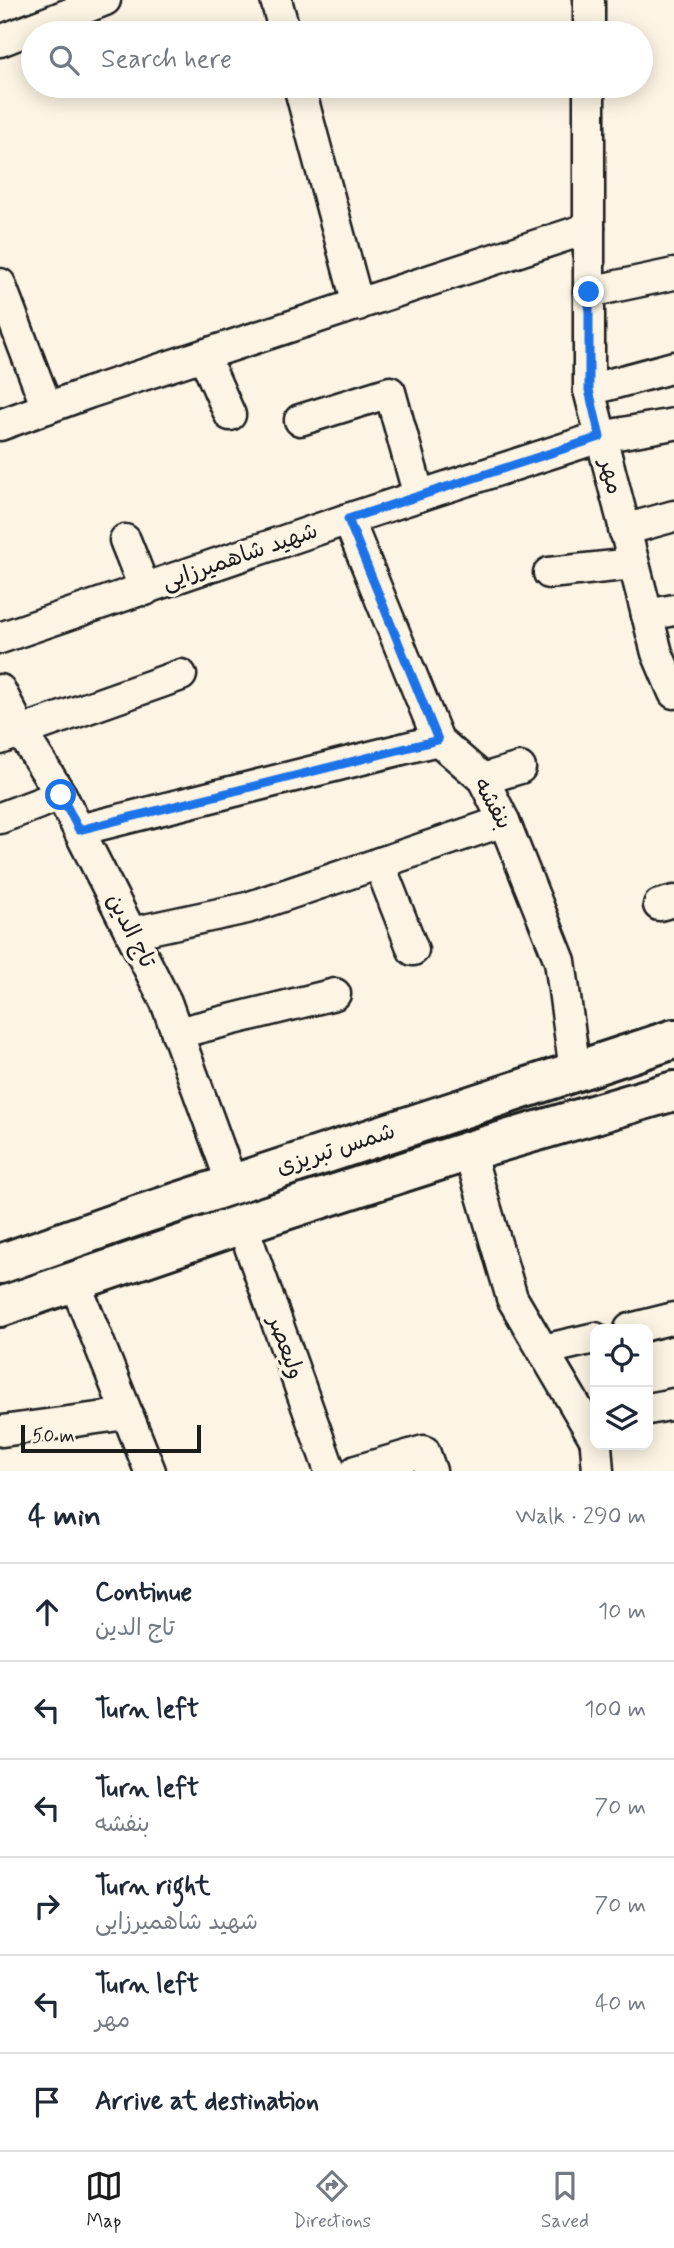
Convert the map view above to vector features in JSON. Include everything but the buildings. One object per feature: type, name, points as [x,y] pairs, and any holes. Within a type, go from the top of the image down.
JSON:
[{"type":"main road","name":"شمس تبریزی","points":[[2,1259],[674,1039]]},
{"type":"main road","name":"شمس تبریزی","points":[[0,1307],[242,1224],[468,1151],[674,1091]]},
{"type":"main road","points":[[232,1184],[242,1224]]},
{"type":"street","points":[[51,21],[105,0]]},
{"type":"street","points":[[276,0],[282,21]]},
{"type":"street","points":[[589,0],[589,21]]},
{"type":"street","points":[[0,41],[21,33]]},
{"type":"street","points":[[302,98],[358,305]]},
{"type":"street","name":"مهر","points":[[589,98],[589,390],[633,564],[661,612],[657,653],[673,690]]},
{"type":"street","points":[[0,425],[589,228]]},
{"type":"street","points":[[589,292],[674,274]]},
{"type":"street","points":[[0,284],[47,408]]},
{"type":"street","points":[[204,356],[230,415]]},
{"type":"street","points":[[589,390],[674,367]]},
{"type":"street","points":[[300,420],[390,392],[419,496]]},
{"type":"street","name":"شهید شاهمیرزایی","points":[[0,638],[348,519],[600,437],[674,424]]},
{"type":"street","points":[[624,530],[674,516]]},
{"type":"street","name":"بنفشه","points":[[348,519],[438,740],[483,779],[504,821],[560,961],[575,1071]]},
{"type":"street","points":[[125,540],[145,590]]},
{"type":"street","points":[[549,573],[633,564]]},
{"type":"street","points":[[11,735],[181,676]]},
{"type":"street","name":"تاج الدین","points":[[0,690],[11,735],[61,795],[166,1002],[232,1184]]},
{"type":"street","points":[[79,830],[438,740]]},
{"type":"street","points":[[483,779],[520,768]]},
{"type":"street","points":[[0,818],[61,795]]},
{"type":"street","points":[[131,933],[247,908],[504,821]]},
{"type":"street","points":[[379,863],[413,950]]},
{"type":"street","points":[[177,1033],[335,993]]},
{"type":"street","points":[[468,1151],[512,1298],[590,1425]]},
{"type":"street","name":"ولیعصر","points":[[242,1224],[330,1471]]},
{"type":"street","points":[[75,1283],[150,1471]]},
{"type":"street","points":[[650,1324],[674,1318]]},
{"type":"street","points":[[543,1350],[590,1339]]},
{"type":"street","points":[[653,1408],[674,1404]]},
{"type":"street","points":[[2,1431],[127,1414]]},
{"type":"street","points":[[595,1450],[598,1471]]},
{"type":"street","points":[[356,1471],[424,1451],[431,1471]]},
{"type":"route","points":[[61,795],[79,830],[438,740],[348,519],[600,437],[589,390],[589,292]]}]
